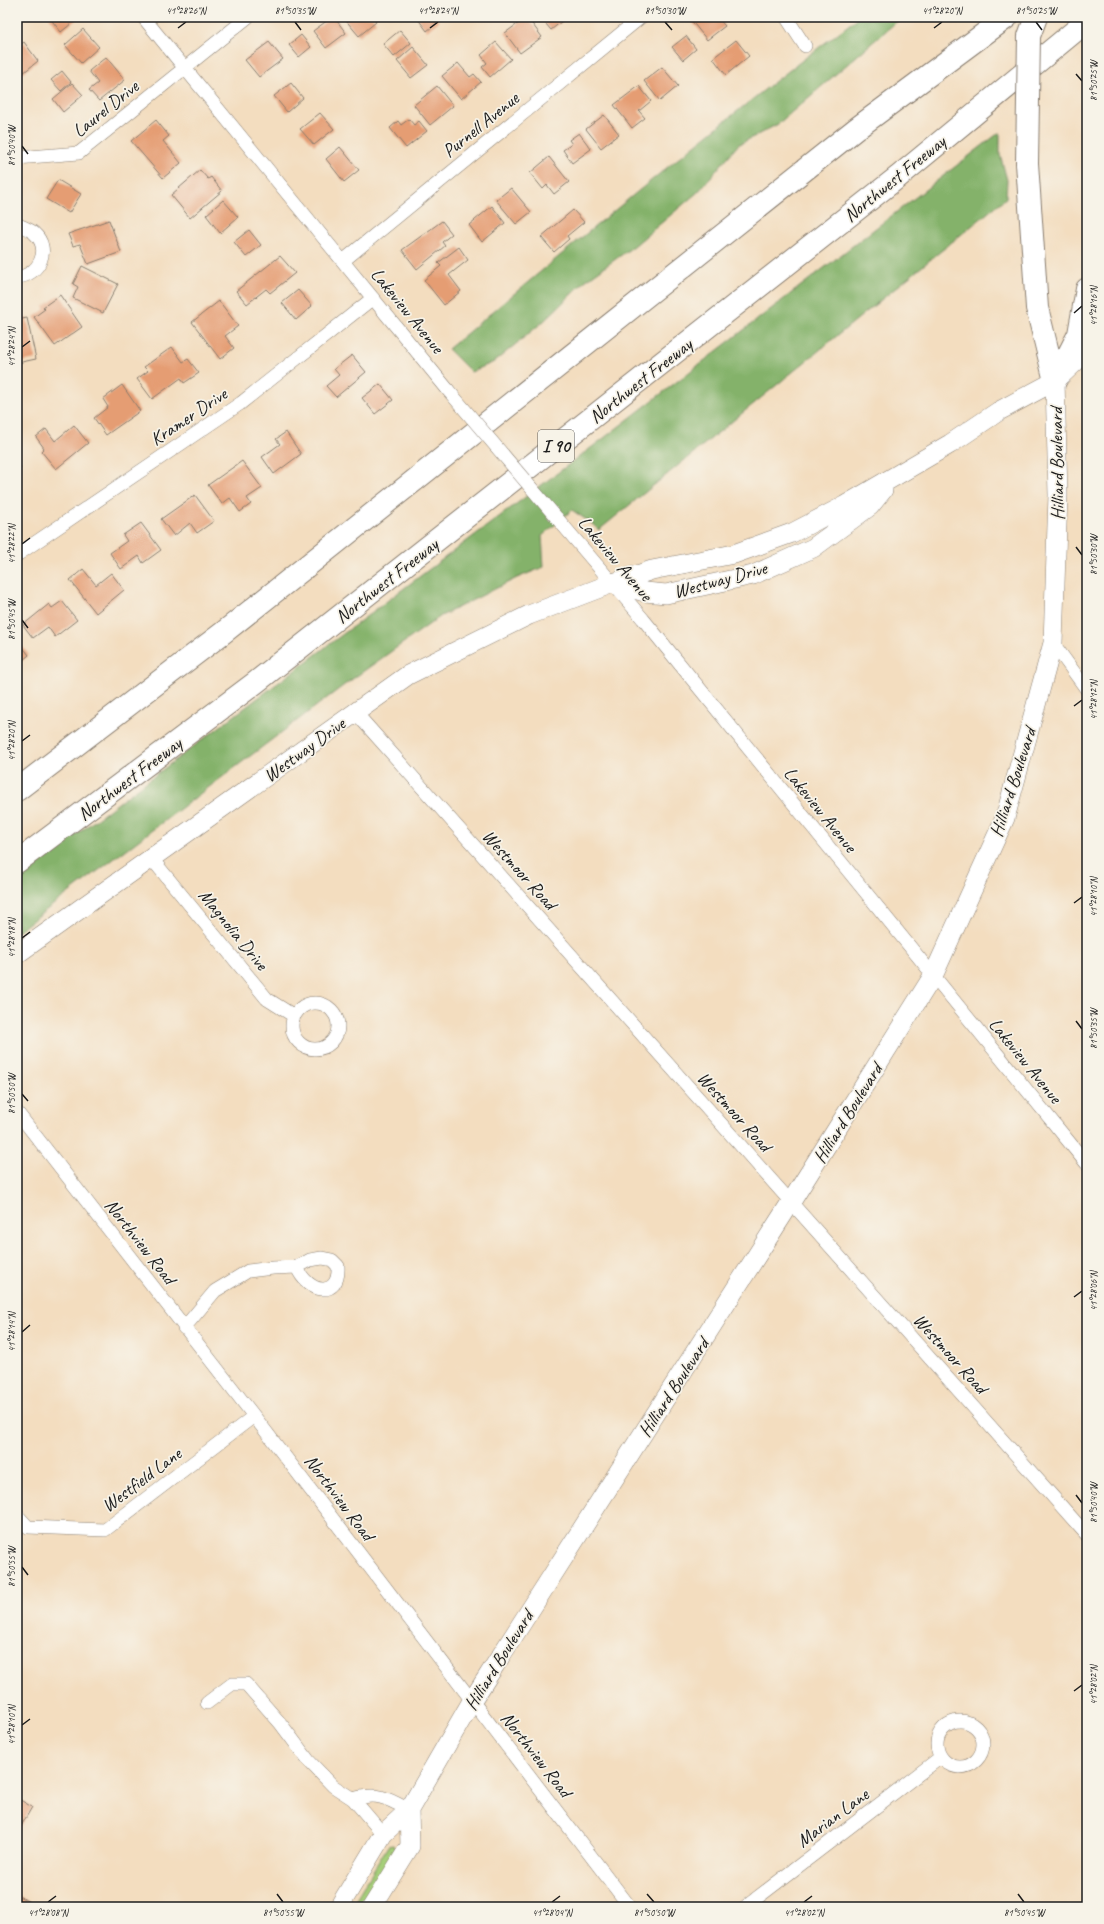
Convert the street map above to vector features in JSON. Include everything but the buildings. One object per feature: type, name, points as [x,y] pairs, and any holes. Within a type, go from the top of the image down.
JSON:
[{"type":"highway","points":[[17,790],[224,632],[856,129],[1007,17]]},
{"type":"highway","points":[[1036,17],[1029,36],[1027,163],[1037,308],[1055,381]]},
{"type":"highway","name":"Northwest Freeway","points":[[17,862],[267,674],[898,177],[1087,21]]},
{"type":"highway","points":[[1055,381],[1079,334],[1087,289]]},
{"type":"main road","name":"Hilliard Boulevard","points":[[339,1907],[384,1834],[409,1810],[472,1701],[791,1202],[933,976],[1005,818],[1053,643],[1058,494],[1055,381],[1087,351]]},
{"type":"main road","name":"Westway Drive","points":[[17,954],[408,675],[529,615],[613,583],[652,570],[734,554],[792,533],[894,478],[999,411],[1055,381]]},
{"type":"main road","name":"Westway Drive","points":[[613,583],[645,592],[666,594],[753,575],[813,548],[870,506],[894,478]]},
{"type":"main road","points":[[372,1907],[410,1846],[409,1810]]},
{"type":"street","name":"Lakeview Avenue","points":[[143,17],[448,390],[613,583],[1087,1164]]},
{"type":"street","name":"Laurel Drive","points":[[17,158],[79,153],[248,17]]},
{"type":"street","name":"Purnell Avenue","points":[[342,261],[642,17]]},
{"type":"street","points":[[786,17],[805,46]]},
{"type":"street","points":[[17,224],[34,233],[40,242],[43,257],[36,270],[26,276],[17,277]]},
{"type":"street","name":"Kramer Drive","points":[[17,555],[241,403],[373,298]]},
{"type":"street","points":[[1053,643],[1087,690]]},
{"type":"street","name":"Westmoor Road","points":[[355,712],[1087,1535]]},
{"type":"street","name":"Magnolia Drive","points":[[152,859],[267,999],[294,1016]]},
{"type":"street","name":"Northview Road","points":[[17,1112],[254,1416],[630,1907]]},
{"type":"street","points":[[184,1328],[215,1291],[230,1280],[248,1271],[273,1268],[296,1268]]},
{"type":"street","name":"Westfield Lane","points":[[17,1515],[28,1527],[105,1530],[254,1416]]},
{"type":"street","points":[[208,1703],[232,1684],[246,1684],[281,1724],[308,1760],[333,1786],[353,1800],[384,1834]]},
{"type":"street","name":"Marian Lane","points":[[745,1907],[941,1757]]},
{"type":"street","points":[[353,1800],[376,1795],[388,1798],[409,1810]]},
{"type":"green space","points":[[859,17],[902,17],[778,124],[738,145],[698,192],[634,246],[585,281],[544,321],[494,362],[471,372],[448,349],[600,222],[754,98]]},
{"type":"green space","points":[[1000,132],[1000,154],[1007,180],[1006,198],[599,530],[572,510],[542,536],[544,567],[517,578],[441,616],[347,683],[17,932],[17,879],[604,438]]},
{"type":"green space","points":[[393,1845],[396,1851],[361,1907],[351,1907],[388,1846]]}]
